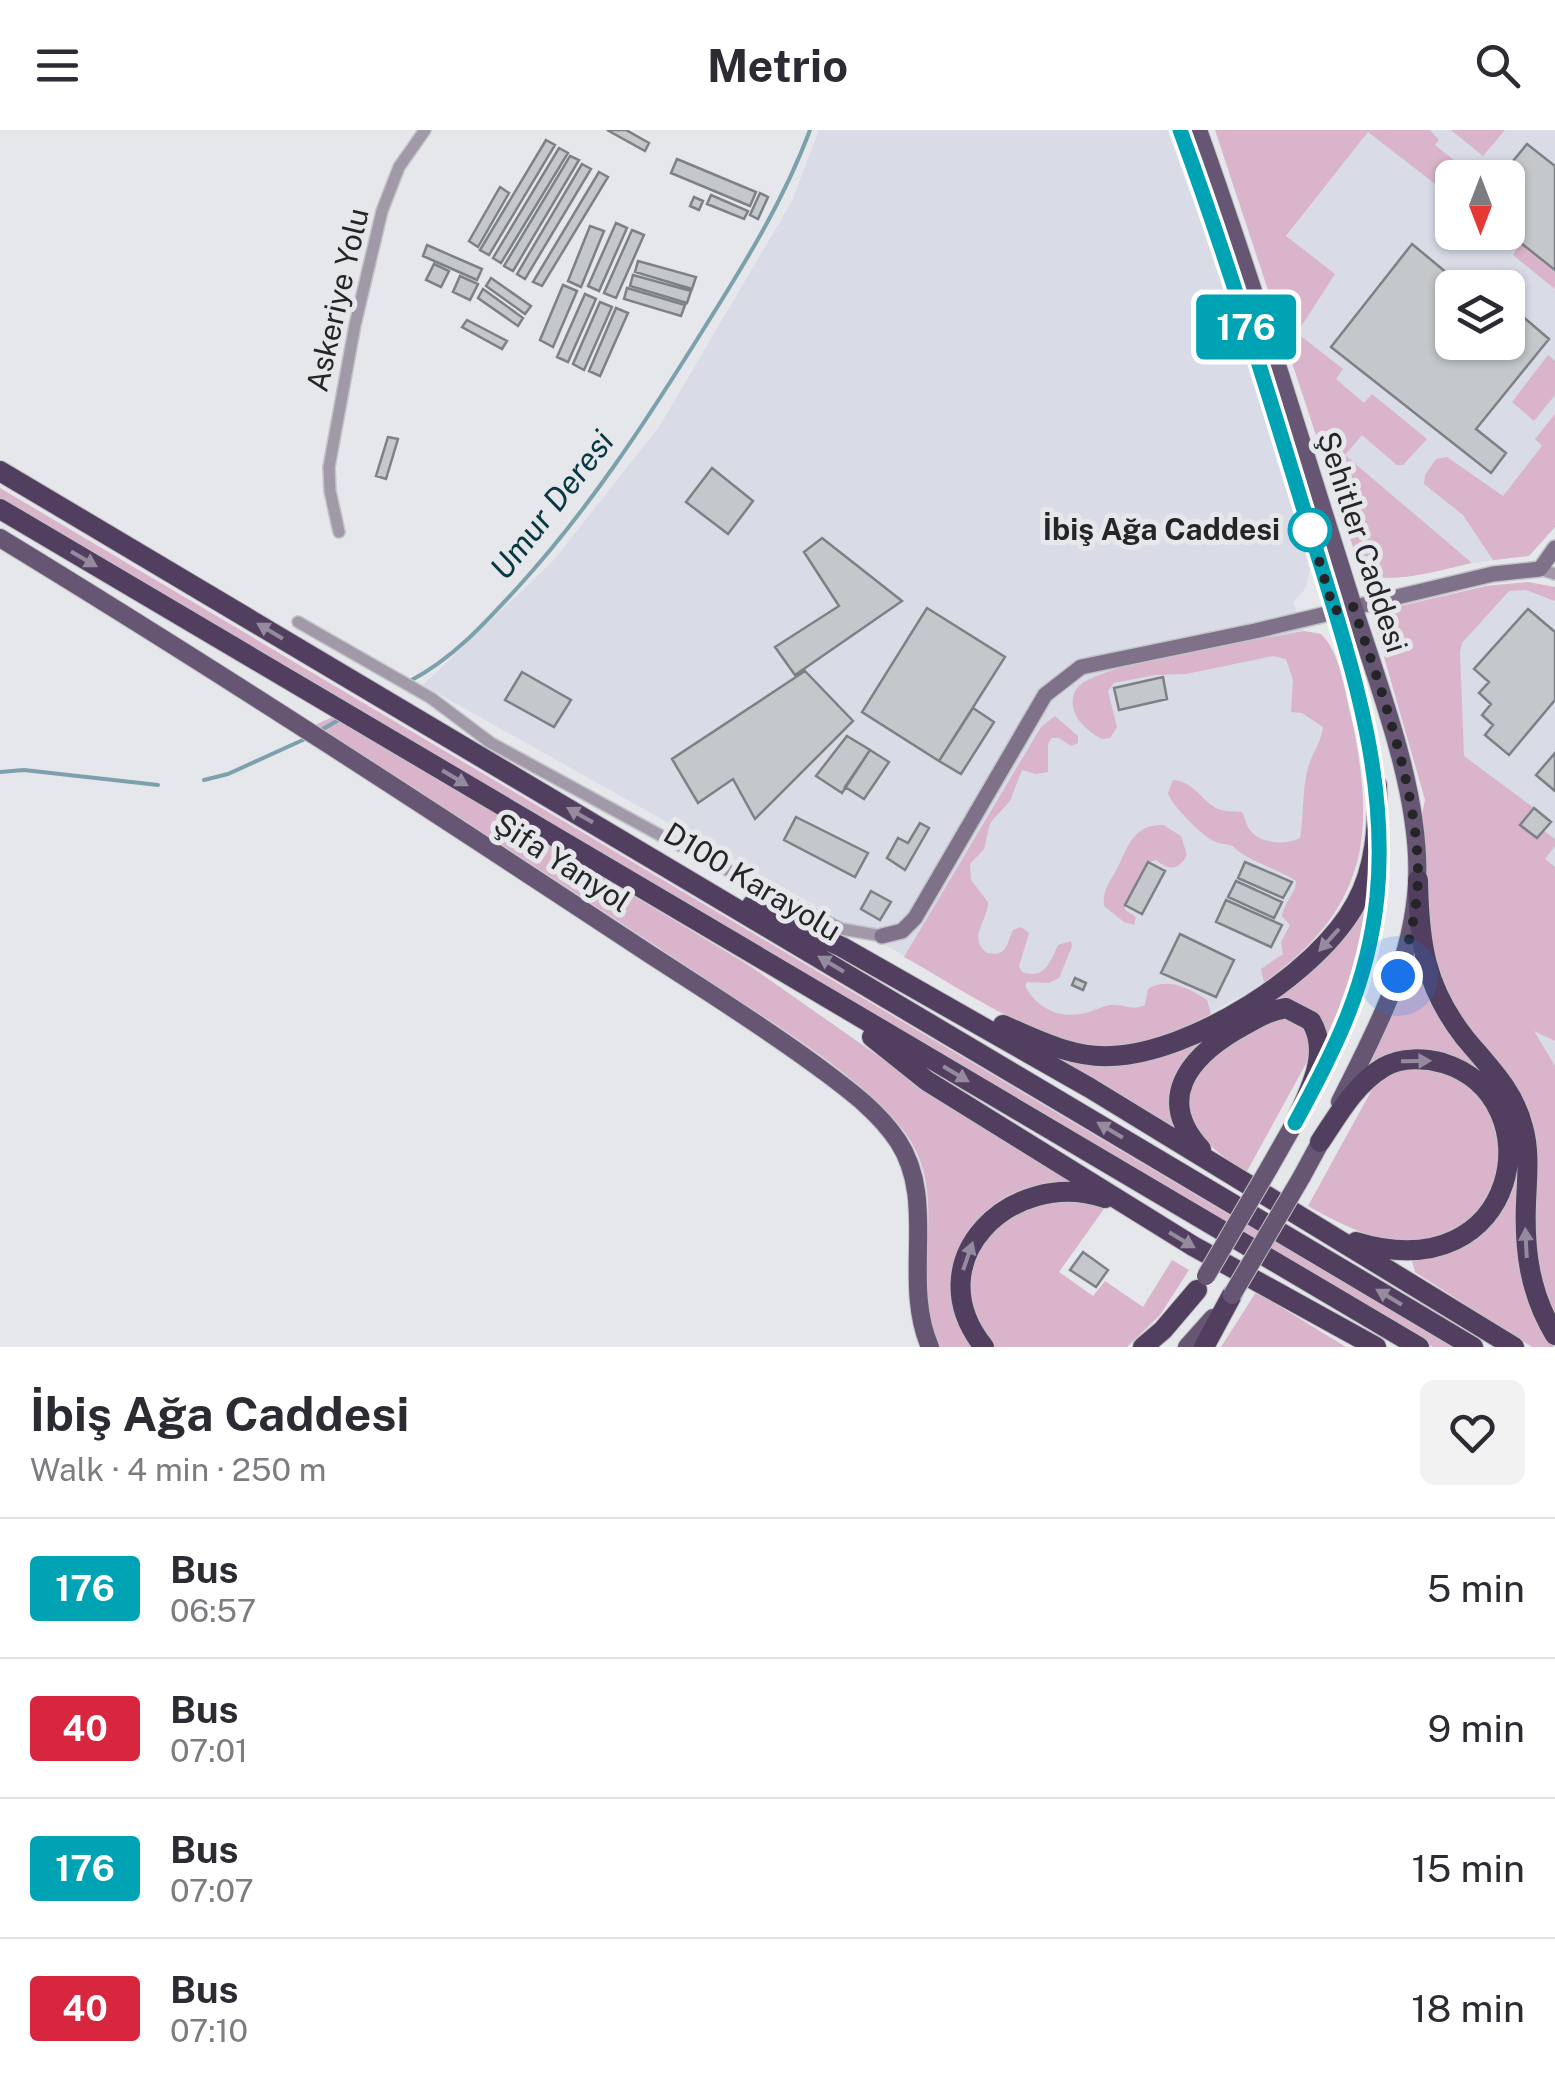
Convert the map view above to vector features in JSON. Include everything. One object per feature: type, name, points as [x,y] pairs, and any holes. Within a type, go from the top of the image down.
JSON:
[{"type":"highway","name":"D100 Karayolu","points":[[0,471],[1472,1347]]},
{"type":"highway","name":"D100 Karayolu","points":[[0,509],[1419,1347]]},
{"type":"highway","points":[[908,985],[1046,1044],[1079,1054],[1135,1054],[1186,1037],[1280,983],[1335,934],[1358,901],[1370,869],[1376,837],[1376,785]]},
{"type":"highway","points":[[664,864],[842,947],[1090,1088],[1514,1347]]},
{"type":"highway","points":[[1418,880],[1420,930],[1432,986],[1460,1031],[1509,1093],[1524,1130],[1527,1259],[1542,1311],[1555,1335]]},
{"type":"highway","points":[[812,989],[927,1081],[1150,1220],[1376,1347]]},
{"type":"highway","points":[[1231,1172],[1198,1146],[1186,1127],[1181,1096],[1186,1074],[1206,1048],[1264,1014],[1286,1008],[1311,1021],[1320,1048],[1314,1077],[1295,1123]]},
{"type":"highway","points":[[1310,1220],[1348,1239],[1377,1247],[1435,1247],[1461,1238],[1482,1223],[1496,1205],[1506,1180],[1506,1136],[1492,1100],[1473,1079],[1438,1062],[1411,1060],[1385,1067],[1353,1095],[1320,1142]]},
{"type":"highway","points":[[984,1347],[966,1315],[962,1277],[968,1252],[991,1218],[1031,1196],[1064,1191],[1092,1194],[1150,1220]]},
{"type":"highway","points":[[1143,1347],[1164,1330],[1201,1283]]},
{"type":"highway","points":[[1204,1347],[1232,1295]]},
{"type":"highway","points":[[1283,1296],[1355,1347]]},
{"type":"main road","name":"Şehitler Caddesi","points":[[1160,1347],[1295,1123],[1345,1028],[1365,968],[1380,862],[1376,785],[1359,694],[1278,424],[1180,130]]},
{"type":"main road","name":"Şehitler Caddesi","points":[[1198,130],[1353,606],[1405,783],[1415,835],[1418,880],[1412,926],[1398,976],[1370,1042],[1301,1178],[1232,1295]]},
{"type":"main road","name":"Şifa Yanyol","points":[[0,538],[323,740],[776,1038],[879,1117],[904,1150],[913,1176],[917,1202],[916,1291],[919,1317],[930,1347]]},
{"type":"main road","points":[[1187,1347],[1232,1295]]},
{"type":"street","name":"Askeriye Yolu","points":[[339,532],[330,491],[332,449],[355,325],[382,211],[399,168],[425,130]]},
{"type":"street","points":[[298,622],[414,689],[491,742],[669,840],[842,928],[882,936],[902,931],[915,918],[1045,695],[1081,667],[1255,631],[1493,574],[1548,571],[1555,548]]},
{"type":"shaded area","points":[[819,130],[1167,130],[1206,236],[1294,507],[1310,569],[1306,588],[1293,602],[1304,631],[1321,634],[1333,650],[1355,733],[1363,794],[1360,856],[1343,899],[1327,924],[1290,962],[1257,987],[1181,1029],[1033,1028],[423,685],[553,561],[659,427],[792,201]]},
{"type":"shaded area","points":[[1215,130],[1430,130],[1439,140],[1435,145],[1454,160],[1435,160],[1435,184],[1368,132],[1286,236],[1335,274],[1297,333],[1343,369],[1336,379],[1364,403],[1372,394],[1427,439],[1403,465],[1397,465],[1362,435],[1345,455],[1472,563],[1384,578],[1363,570]]},
{"type":"shaded area","points":[[1430,130],[1555,130],[1555,527],[1529,556],[1472,563],[1333,445],[1289,344],[1286,237],[1368,132],[1438,140]]},
{"type":"shaded area","points":[[1451,130],[1505,130],[1483,156]]},
{"type":"shaded area","points":[[1525,247],[1555,270],[1555,289],[1513,255]]},
{"type":"shaded area","points":[[1548,355],[1555,361],[1555,395],[1534,421],[1512,402]]},
{"type":"shaded area","points":[[1555,414],[1555,527],[1529,556],[1493,560],[1463,515],[1424,484],[1425,475],[1436,459],[1447,457],[1503,496],[1542,446],[1535,439]]},
{"type":"shaded area","points":[[0,488],[1453,1347],[1433,1347],[0,499]]},
{"type":"shaded area","points":[[1528,582],[1555,587],[1555,1066],[1533,1030],[1388,609],[1486,586]]},
{"type":"shaded area","points":[[1528,582],[1555,587],[1555,601],[1526,590],[1509,591],[1462,643],[1460,652],[1464,756],[1534,808],[1521,824],[1537,838],[1544,831],[1555,839],[1555,846],[1545,859],[1555,867],[1555,1041],[1534,1031],[1555,1066],[1555,1321],[1544,1296],[1533,1246],[1536,1174],[1473,1039],[1440,984],[1427,924],[1421,819],[1425,800],[1374,622],[1378,613],[1388,609],[1486,586]]},
{"type":"shaded area","points":[[1304,631],[1321,634],[1340,671],[1358,755],[1362,830],[1356,864],[1326,925],[1299,954],[1264,982],[1261,969],[1283,954],[1281,942],[1290,925],[1282,916],[1296,881],[1233,846],[1211,839],[1181,813],[1168,793],[1173,780],[1180,781],[1216,808],[1242,812],[1248,827],[1258,837],[1280,843],[1300,838],[1307,772],[1323,727],[1302,713],[1291,712],[1293,680],[1286,659],[1273,656],[1186,674],[1114,683],[1108,691],[1117,727],[1110,738],[1102,739],[1083,725],[1075,713],[1073,698],[1080,685],[1121,668]]},
{"type":"shaded area","points":[[335,716],[750,966],[951,1107],[1085,1185],[1054,1183],[1024,1189],[996,1203],[974,1226],[963,1254],[974,1347],[940,1347],[927,1298],[928,1221],[923,1171],[914,1147],[876,1101],[787,1032],[315,725]]},
{"type":"shaded area","points":[[1055,716],[1078,736],[1078,743],[1071,746],[1052,738],[1048,744],[1048,772],[1022,770],[1010,801],[990,823],[984,849],[970,864],[971,880],[988,902],[979,941],[987,953],[999,953],[1005,949],[1013,930],[1021,927],[1029,933],[1019,966],[1022,972],[1036,974],[1049,963],[1058,945],[1071,941],[1059,978],[1049,983],[1027,982],[1025,986],[1037,1002],[1053,1012],[1071,1015],[1111,1005],[1140,1007],[1145,1005],[1148,989],[1163,984],[1185,988],[1207,1000],[1211,1014],[1147,1042],[1097,1047],[1039,1031],[904,957],[1041,727]]},
{"type":"shaded area","points":[[1163,825],[1181,836],[1187,855],[1173,867],[1156,860],[1148,862],[1125,905],[1125,910],[1136,917],[1134,925],[1124,922],[1104,906],[1106,890],[1134,837],[1146,828]]},
{"type":"shaded area","points":[[1369,894],[1352,979],[1328,1045],[1320,1020],[1300,1005],[1204,1041],[1187,1059],[1184,1136],[1037,1050],[1083,1062],[1228,1023]]},
{"type":"shaded area","points":[[1415,960],[1434,1007],[1495,1086],[1515,1125],[1539,1321],[1554,1347],[1532,1347],[1415,1272],[1412,1261],[1454,1250],[1486,1230],[1499,1216],[1514,1180],[1516,1156],[1462,1064],[1363,1075]]},
{"type":"shaded area","points":[[1287,1017],[1303,1023],[1310,1041],[1307,1062],[1246,1173],[1218,1152],[1197,1129],[1188,1101],[1191,1085],[1210,1057],[1258,1028]]},
{"type":"shaded area","points":[[1416,1067],[1460,1080],[1477,1094],[1488,1111],[1495,1130],[1497,1177],[1483,1209],[1456,1231],[1402,1241],[1360,1231],[1308,1206],[1375,1084],[1392,1072]]},
{"type":"shaded area","points":[[1051,1198],[1106,1206],[1059,1272],[1093,1296],[1105,1281],[1143,1307],[1172,1260],[1189,1270],[1160,1315],[1127,1347],[992,1347],[970,1301],[971,1264],[994,1225]]},
{"type":"shaded area","points":[[1256,1292],[1346,1347],[1221,1347]]},
{"type":"building","points":[[607,130],[626,130],[649,143],[645,151]]},
{"type":"building","points":[[546,140],[555,145],[489,255],[480,250]]},
{"type":"building","points":[[1527,144],[1555,166],[1555,270],[1525,246],[1525,160],[1514,160]]},
{"type":"building","points":[[559,148],[568,153],[501,263],[493,258]]},
{"type":"building","points":[[570,156],[579,160],[513,271],[504,266]]},
{"type":"building","points":[[677,159],[756,192],[750,206],[671,173]]},
{"type":"building","points":[[582,164],[591,169],[525,279],[517,274]]},
{"type":"building","points":[[599,172],[608,177],[542,286],[533,282]]},
{"type":"building","points":[[500,187],[509,193],[478,247],[469,241]]},
{"type":"building","points":[[760,193],[768,197],[758,219],[750,215]]},
{"type":"building","points":[[711,195],[748,211],[744,219],[707,204]]},
{"type":"building","points":[[694,197],[703,201],[699,210],[690,206]]},
{"type":"building","points":[[616,223],[627,228],[599,291],[588,286]]},
{"type":"building","points":[[590,226],[604,231],[581,287],[568,281]]},
{"type":"building","points":[[632,230],[644,235],[616,298],[604,293]]},
{"type":"building","points":[[1412,244],[1443,270],[1435,270],[1435,360],[1525,360],[1525,319],[1549,339],[1476,429],[1506,453],[1491,473],[1331,347]]},
{"type":"building","points":[[427,245],[482,269],[477,280],[423,256]]},
{"type":"building","points":[[638,261],[696,277],[692,289],[635,272]]},
{"type":"building","points":[[434,264],[449,271],[441,287],[426,280]]},
{"type":"building","points":[[633,275],[691,291],[687,303],[630,286]]},
{"type":"building","points":[[460,276],[478,284],[470,300],[453,292]]},
{"type":"building","points":[[491,278],[531,306],[525,314],[486,286]]},
{"type":"building","points":[[563,285],[577,291],[553,347],[540,340]]},
{"type":"building","points":[[627,288],[685,305],[681,316],[624,299]]},
{"type":"building","points":[[483,289],[523,318],[518,326],[478,298]]},
{"type":"building","points":[[585,294],[596,299],[568,362],[557,357]]},
{"type":"building","points":[[600,302],[612,307],[584,370],[573,364]]},
{"type":"building","points":[[616,308],[628,313],[600,376],[589,371]]},
{"type":"building","points":[[467,320],[507,341],[502,349],[462,327]]},
{"type":"building","points":[[388,437],[398,439],[386,479],[376,476]]},
{"type":"building","points":[[712,468],[753,501],[728,534],[686,502]]},
{"type":"building","points":[[822,538],[902,601],[795,675],[775,647],[839,606],[804,552]]},
{"type":"building","points":[[927,608],[1005,657],[939,761],[862,712]]},
{"type":"building","points":[[1528,609],[1555,632],[1555,700],[1509,755],[1485,735],[1493,725],[1482,715],[1491,704],[1479,693],[1489,682],[1474,669]]},
{"type":"building","points":[[805,671],[853,721],[755,819],[733,779],[698,803],[672,759]]},
{"type":"building","points":[[522,672],[571,700],[554,727],[505,700]]},
{"type":"building","points":[[1163,677],[1167,699],[1119,710],[1114,688]]},
{"type":"building","points":[[973,708],[994,722],[961,774],[939,761]]},
{"type":"building","points":[[847,736],[870,750],[842,793],[816,776]]},
{"type":"building","points":[[870,750],[889,762],[864,799],[845,787]]},
{"type":"building","points":[[1555,753],[1555,791],[1536,775]]},
{"type":"building","points":[[1534,808],[1551,822],[1537,838],[1520,825]]},
{"type":"building","points":[[796,817],[868,853],[855,877],[784,840]]},
{"type":"building","points":[[920,823],[929,828],[905,870],[887,858],[898,838],[908,843]]},
{"type":"building","points":[[1148,862],[1165,871],[1142,914],[1125,905]]},
{"type":"building","points":[[1245,862],[1292,882],[1283,898],[1238,878]]},
{"type":"building","points":[[1236,881],[1282,902],[1274,918],[1228,897]]},
{"type":"building","points":[[871,891],[891,902],[880,920],[861,909]]},
{"type":"building","points":[[1226,900],[1282,925],[1271,947],[1216,922]]},
{"type":"building","points":[[1180,934],[1234,960],[1216,997],[1161,973]]},
{"type":"building","points":[[1075,978],[1086,983],[1083,990],[1072,985]]},
{"type":"building","points":[[1083,1252],[1108,1270],[1096,1287],[1070,1270]]},
{"type":"waterway","name":"Umur Deresi","points":[[410,681],[441,662],[482,626],[544,557],[614,466],[745,263],[787,185],[810,130]]},
{"type":"waterway","name":"Umur Deresi","points":[[318,732],[340,719]]},
{"type":"waterway","name":"Umur Deresi","points":[[204,780],[228,774],[305,739]]},
{"type":"waterway","name":"Umur Deresi","points":[[0,772],[24,770],[158,785]]},
{"type":"bus line","name":"176","points":[[1180,130],[1278,424],[1350,660],[1370,742],[1378,802],[1378,879],[1365,968],[1345,1028],[1295,1123]]},
{"type":"place","name":"İbiş Ağa Caddesi","points":[[1310,530]]},
{"type":"route","points":[[1310,530],[1307,520],[1334,611],[1353,606],[1409,800],[1418,880],[1412,926],[1398,976]]}]
